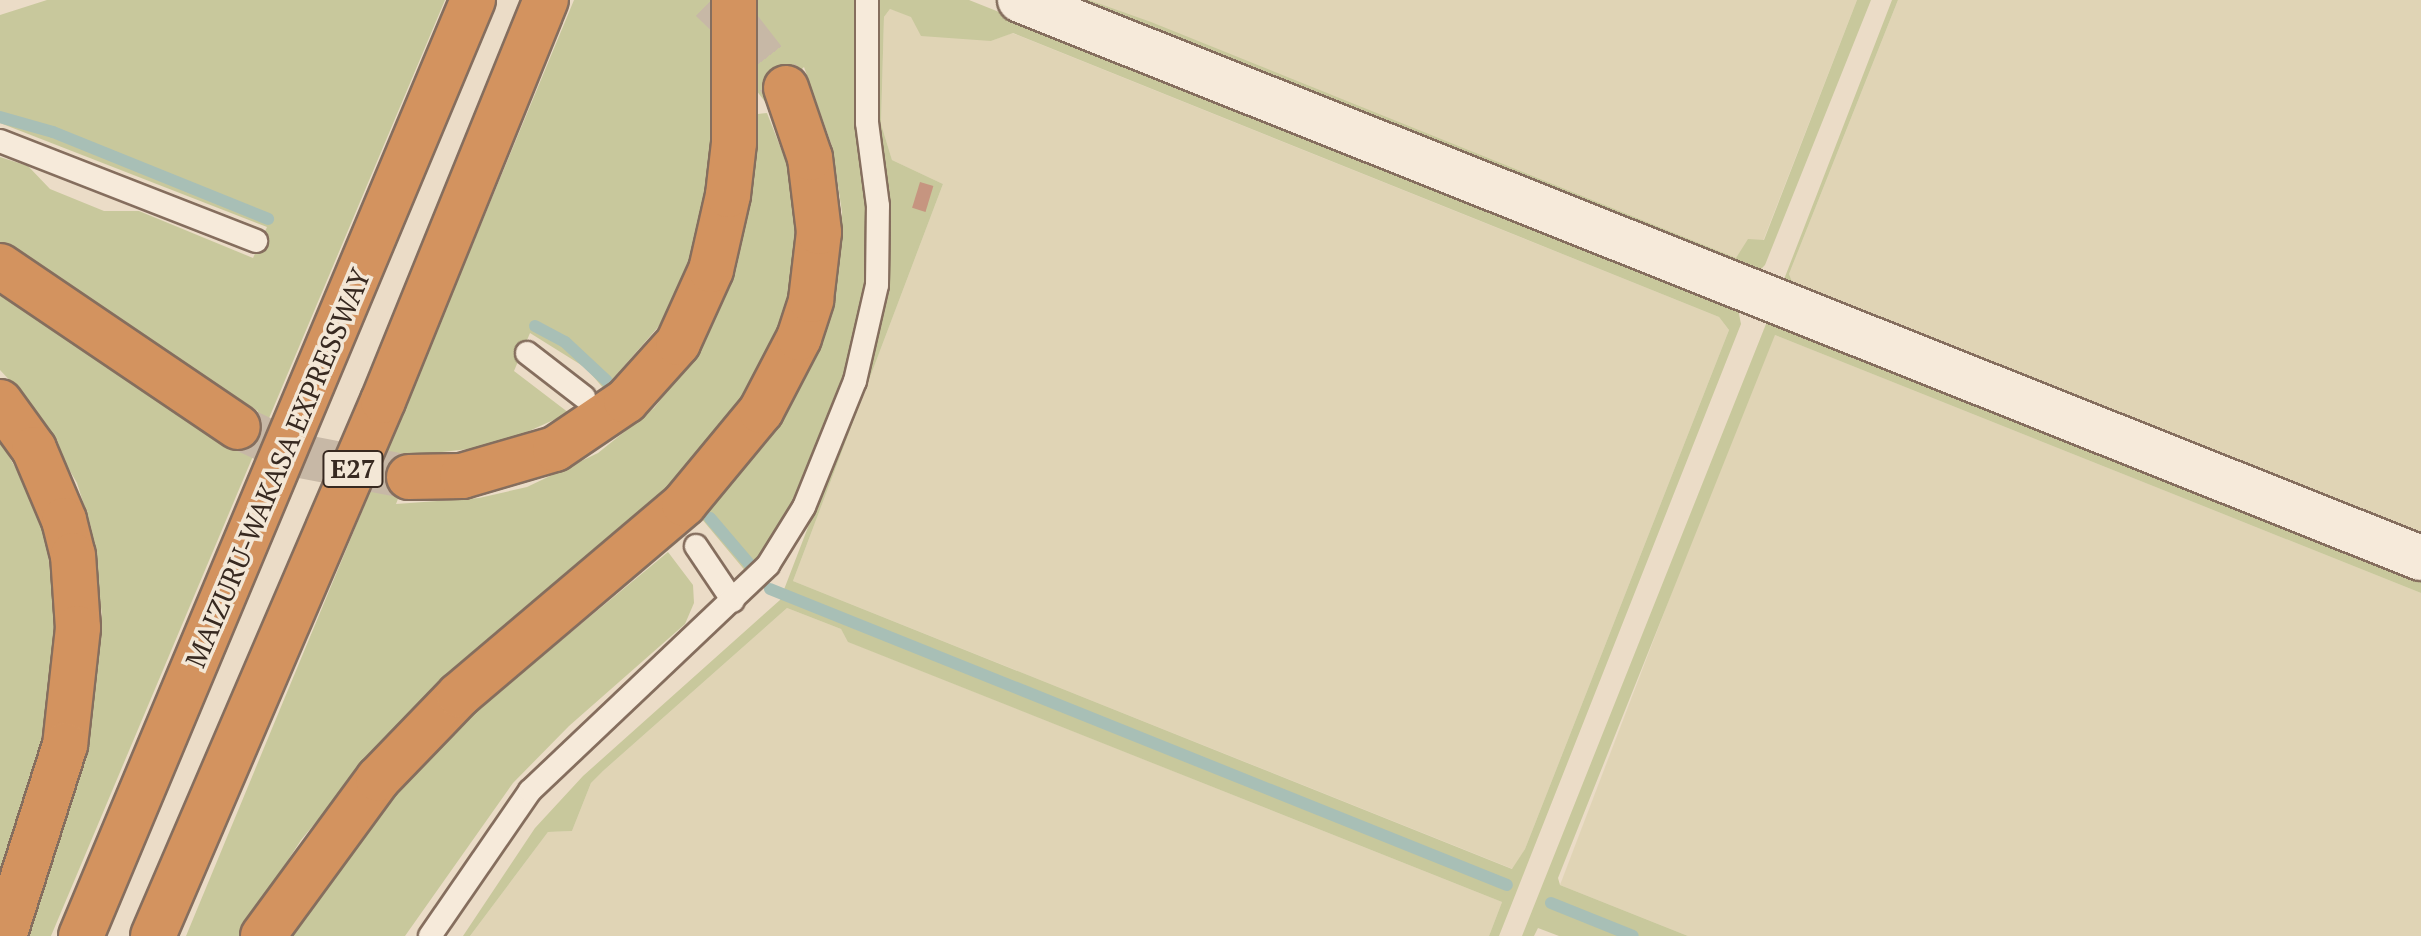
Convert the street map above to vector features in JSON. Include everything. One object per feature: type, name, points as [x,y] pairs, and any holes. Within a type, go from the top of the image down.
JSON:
[{"type":"highway","name":"MAIZURU-WAKASA EXPRESSWAY","points":[[81,936],[473,0]]},
{"type":"highway","name":"E27","points":[[153,936],[383,401],[546,0]]},
{"type":"highway","points":[[409,477],[462,476],[555,449],[626,401],[678,343],[711,270],[728,195],[734,143],[734,0]]},
{"type":"highway","points":[[263,936],[378,779],[459,695],[684,504],[761,411],[803,326],[819,232],[810,158],[786,88]]},
{"type":"highway","points":[[0,266],[238,427]]},
{"type":"highway","points":[[0,402],[34,449],[64,520],[73,555],[78,628],[65,745],[4,936]]},
{"type":"street","points":[[1020,0],[2421,558]]},
{"type":"lane","points":[[430,936],[530,791],[733,601],[787,540],[804,507],[855,381],[872,320],[880,240],[867,123],[867,0]]},
{"type":"lane","points":[[0,141],[256,241]]},
{"type":"lane","points":[[527,353],[584,397]]},
{"type":"lane","points":[[696,546],[733,601]]},
{"type":"shaded area","points":[[1089,0],[1857,0],[1763,241],[1736,259]]},
{"type":"shaded area","points":[[1898,0],[2421,0],[2421,533],[1793,284],[1789,274]]},
{"type":"shaded area","points":[[890,9],[991,41],[1012,33],[1719,317],[1729,330],[1525,849],[1513,869],[793,581],[943,184],[892,160],[881,124],[884,17]]},
{"type":"shaded area","points":[[1775,335],[2421,593],[2421,936],[1688,936],[1560,885],[1769,338]]},
{"type":"shaded area","points":[[787,608],[841,629],[849,642],[1502,902],[1489,936],[470,936],[548,832],[572,831],[591,783]]},
{"type":"green space","points":[[47,0],[445,0],[51,936],[27,936],[79,775],[92,721],[102,615],[91,527],[77,483],[30,402],[0,370],[0,291],[240,452],[258,411],[0,242],[0,157],[28,166],[50,189],[104,211],[139,211],[253,258],[267,227],[0,123],[0,15]]},
{"type":"green space","points":[[574,0],[712,0],[712,146],[708,190],[690,263],[659,326],[604,389],[586,368],[530,333],[514,371],[569,413],[496,446],[415,455],[396,504],[479,498],[527,487],[598,453],[654,408],[700,350],[736,270],[754,182],[758,114],[767,113],[787,164],[796,206],[792,281],[778,331],[751,388],[679,480],[501,630],[381,744],[301,840],[239,936],[186,936]]},
{"type":"green space","points":[[754,0],[860,0],[870,287],[857,347],[810,475],[784,514],[776,541],[747,573],[701,518],[769,440],[811,368],[836,294],[842,212],[832,146],[804,67],[766,103],[756,90]]},
{"type":"green space","points":[[876,0],[969,0],[1737,304],[1741,324],[1499,936],[1489,936],[1502,902],[848,642],[841,629],[787,608],[591,783],[572,831],[548,832],[470,936],[463,936],[535,828],[583,776],[780,600],[863,384],[881,323],[886,286],[874,122]],"holes":[[[890,9],[911,17],[921,36],[991,41],[1013,33],[1719,317],[1729,330],[1525,849],[1512,869],[793,581],[943,184],[892,160],[881,124],[884,17]]]},
{"type":"green space","points":[[1066,0],[1089,0],[1151,22],[1736,258],[1748,239],[1764,240],[1857,0],[1871,0],[1765,265],[1756,274]]},
{"type":"green space","points":[[1892,0],[1898,0],[1789,274],[1793,284],[2421,533],[2421,541],[1783,282]]},
{"type":"green space","points":[[1768,319],[2421,576],[2421,593],[1775,335],[1558,878],[1560,885],[1688,936],[1559,936],[1538,928],[1534,936],[1522,936]]},
{"type":"green space","points":[[0,441],[30,493],[46,537],[57,629],[38,761],[0,883]]},
{"type":"green space","points":[[668,552],[693,585],[694,603],[685,624],[569,726],[513,783],[405,936],[290,936],[393,796],[470,716]]},
{"type":"building","points":[[920,182],[933,186],[925,212],[912,208]]},
{"type":"waterway","points":[[0,117],[53,132],[268,219]]},
{"type":"waterway","points":[[535,326],[565,342],[607,381]]},
{"type":"waterway","points":[[710,518],[751,566]]},
{"type":"waterway","points":[[770,589],[1507,885]]},
{"type":"waterway","points":[[1551,903],[1633,936]]},
{"type":"tunnel","points":[[711,0],[737,25],[786,88]]},
{"type":"tunnel","points":[[238,427],[300,456],[409,477]]}]
